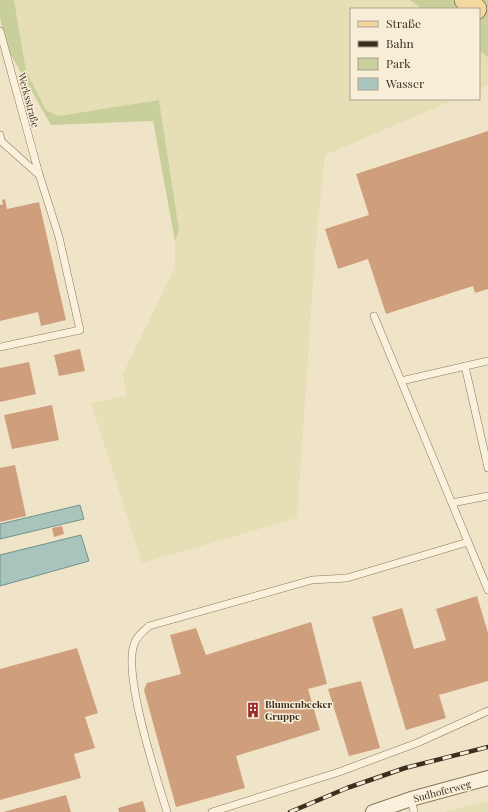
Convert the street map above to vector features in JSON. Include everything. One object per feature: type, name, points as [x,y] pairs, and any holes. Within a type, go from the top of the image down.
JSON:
[{"type":"main road","points":[[465,0],[475,8]]},
{"type":"main road","points":[[480,12],[488,18]]},
{"type":"street","name":"Sudhoferweg","points":[[373,812],[412,806],[488,778]]},
{"type":"lane","name":"Werksstraße","points":[[0,31],[39,174],[59,237],[80,330],[0,347]]},
{"type":"lane","points":[[0,135],[1,141],[39,174]]},
{"type":"lane","points":[[374,316],[468,542],[486,580],[488,590]]},
{"type":"lane","points":[[401,381],[488,361]]},
{"type":"lane","points":[[465,366],[488,468]]},
{"type":"lane","points":[[452,503],[488,496]]},
{"type":"lane","points":[[167,812],[136,700],[130,664],[134,642],[149,626],[312,580],[347,578],[468,542]]},
{"type":"lane","points":[[212,812],[339,772],[417,743],[488,711]]},
{"type":"shaded area","points":[[14,0],[410,0],[421,8],[350,8],[350,100],[454,100],[325,155],[316,241],[297,518],[142,563],[91,403],[126,396],[123,374],[175,267],[175,241],[179,230],[159,100],[58,116],[46,110],[26,71]]},
{"type":"shaded area","points":[[480,52],[488,57],[488,85],[480,89]]},
{"type":"shaded area","points":[[488,801],[488,812],[444,812]]},
{"type":"green space","points":[[0,0],[14,0],[26,71],[46,110],[58,116],[159,100],[179,230],[175,241],[153,121],[51,125],[7,48],[0,18]]},
{"type":"green space","points":[[410,0],[488,0],[488,57],[480,52],[480,8],[421,8]]},
{"type":"water","points":[[80,505],[84,519],[0,539],[0,524]]},
{"type":"water","points":[[81,535],[89,561],[0,586],[0,555]]},
{"type":"building","points":[[488,131],[488,289],[475,293],[473,286],[386,314],[368,259],[338,269],[325,229],[369,215],[356,174]]},
{"type":"building","points":[[5,199],[7,209],[39,202],[66,320],[41,326],[38,312],[0,321],[0,205],[3,204],[2,200]]},
{"type":"building","points":[[80,349],[85,371],[59,376],[54,355]]},
{"type":"building","points":[[29,362],[36,394],[0,402],[0,368]]},
{"type":"building","points":[[52,405],[59,440],[12,449],[4,415]]},
{"type":"building","points":[[15,465],[26,516],[0,522],[0,468]]},
{"type":"building","points":[[62,526],[64,534],[54,537],[52,528]]},
{"type":"building","points":[[477,596],[488,633],[488,681],[439,695],[446,718],[406,730],[372,617],[402,608],[414,649],[446,640],[436,609]]},
{"type":"building","name":"Blumenbecker Gruppe","points":[[311,622],[327,684],[308,689],[320,730],[236,756],[245,788],[176,807],[144,690],[147,683],[181,674],[170,635],[196,628],[206,655]]},
{"type":"building","points":[[77,648],[98,713],[85,717],[95,748],[74,754],[81,778],[0,800],[0,669]]},
{"type":"building","points":[[361,681],[380,748],[349,756],[328,689]]},
{"type":"building","points":[[66,795],[71,812],[3,812]]},
{"type":"building","points":[[143,801],[146,812],[119,812],[118,808]]},
{"type":"railway","points":[[290,812],[347,788],[405,768],[488,747]]},
{"type":"place","name":"Blumenbecker Gruppe","points":[[253,710]]}]
